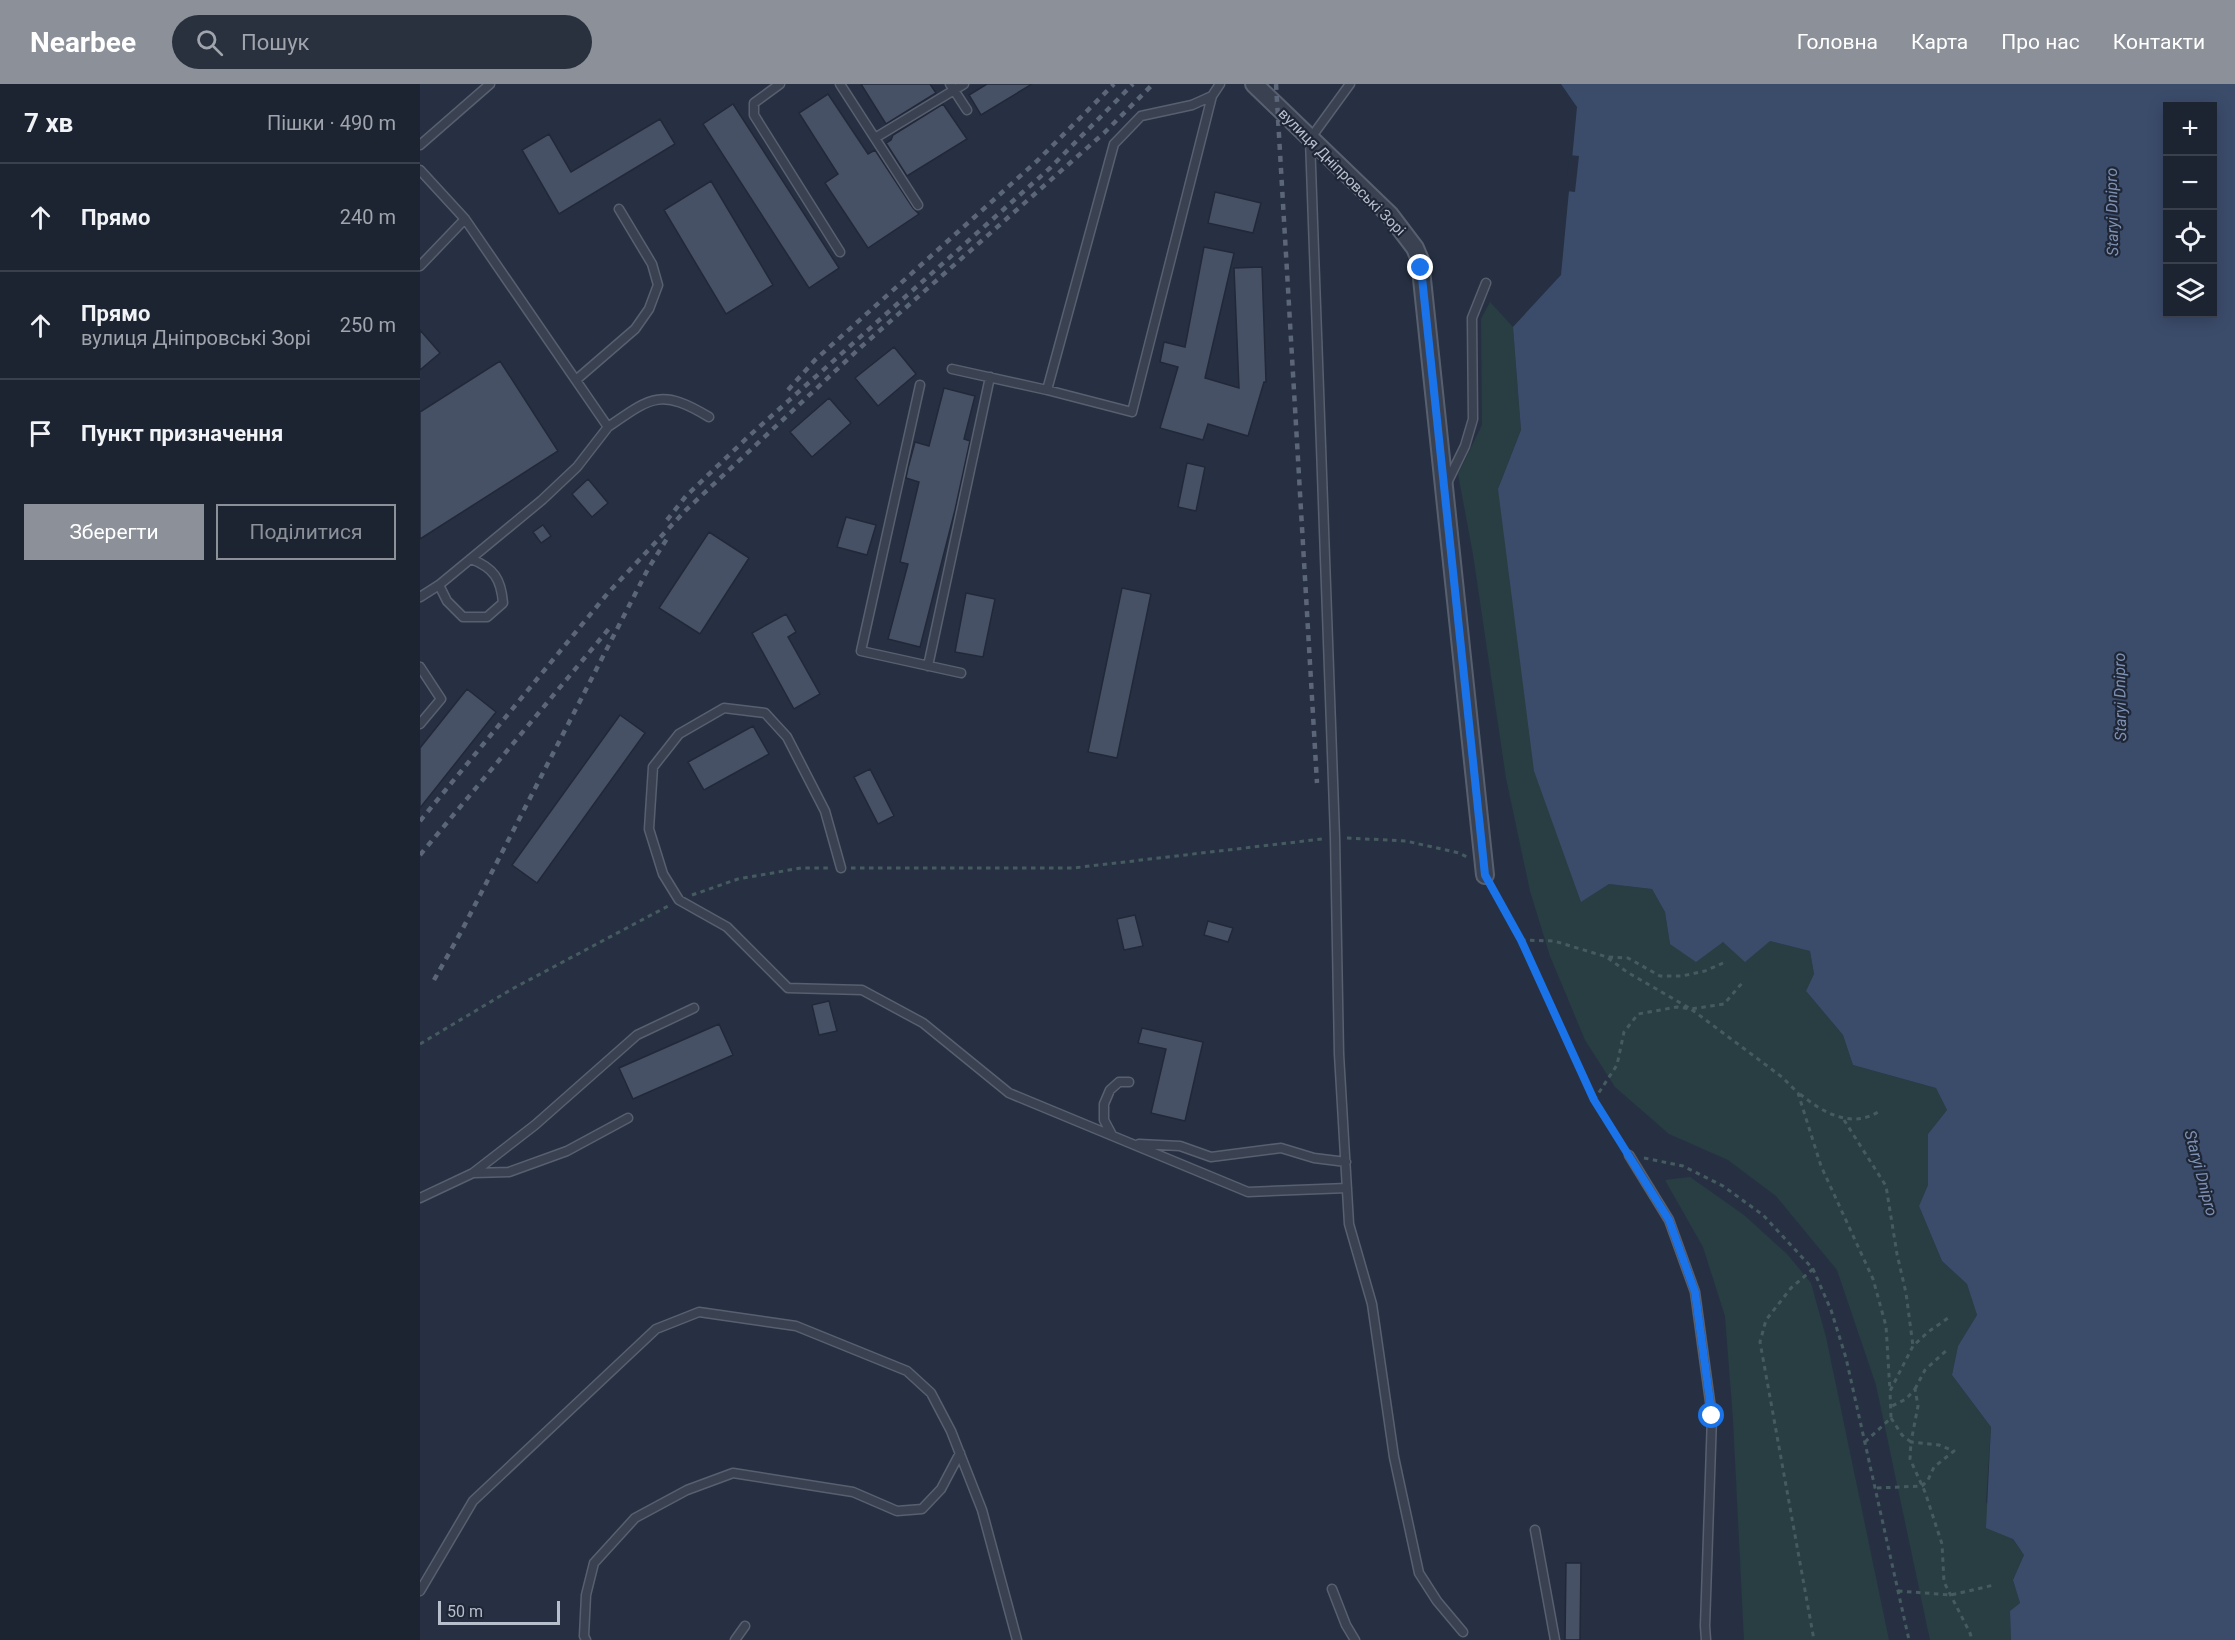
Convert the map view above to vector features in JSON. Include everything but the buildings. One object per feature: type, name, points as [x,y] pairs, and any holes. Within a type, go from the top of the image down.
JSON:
[{"type":"street","name":"вулиця Дніпровські Зорі","points":[[1254,84],[1390,215],[1415,248],[1421,268],[1485,875]]},
{"type":"lane","points":[[420,146],[490,84]]},
{"type":"lane","points":[[780,84],[754,103],[754,115],[840,252]]},
{"type":"lane","points":[[840,84],[918,205]]},
{"type":"lane","points":[[875,138],[952,87],[964,84]]},
{"type":"lane","points":[[952,369],[1132,412],[1212,96],[1220,84]]},
{"type":"lane","points":[[1350,84],[1310,139],[1335,837],[1339,1054],[1349,1224],[1372,1304],[1394,1457],[1419,1573],[1437,1601],[1463,1632]]},
{"type":"lane","points":[[952,87],[967,110]]},
{"type":"lane","points":[[1047,390],[1114,144],[1141,116],[1192,105],[1212,96]]},
{"type":"lane","points":[[420,170],[465,219],[608,427]]},
{"type":"lane","points":[[576,380],[635,329],[649,309],[658,285],[652,264],[619,209]]},
{"type":"lane","points":[[420,266],[465,219]]},
{"type":"lane","points":[[1444,491],[1465,447],[1473,418],[1472,318],[1486,283]]},
{"type":"lane","points":[[928,666],[990,377]]},
{"type":"lane","points":[[920,386],[861,651],[961,673]]},
{"type":"lane","points":[[420,597],[471,560],[577,467],[608,427],[640,405],[668,398],[686,403],[709,417]]},
{"type":"lane","points":[[439,585],[447,601],[463,617],[487,617],[503,603],[502,586],[484,564],[471,560]]},
{"type":"lane","points":[[420,667],[441,699],[420,724]]},
{"type":"lane","points":[[841,868],[825,811],[787,736],[765,713],[724,708],[679,734],[653,767],[649,829],[663,874],[679,900],[727,927],[788,988],[862,990],[923,1023],[1009,1093],[1248,1192],[1347,1188]]},
{"type":"lane","points":[[420,1198],[473,1173],[534,1125],[637,1035],[694,1008]]},
{"type":"lane","points":[[1112,1136],[1104,1120],[1104,1104],[1110,1090],[1119,1083],[1129,1082]]},
{"type":"lane","points":[[473,1173],[509,1172],[567,1150],[628,1118]]},
{"type":"lane","points":[[1133,1144],[1180,1146],[1211,1157],[1281,1148],[1314,1158],[1346,1162]]},
{"type":"lane","points":[[1629,1155],[1669,1220],[1695,1292],[1712,1416],[1706,1640]]},
{"type":"lane","points":[[420,1591],[473,1501],[656,1329],[699,1312],[796,1326],[907,1371],[931,1393],[951,1431],[982,1510],[1017,1640]]},
{"type":"lane","points":[[586,1640],[584,1636],[586,1595],[594,1563],[634,1518],[687,1490],[733,1473],[853,1492],[897,1511],[922,1509],[941,1489],[960,1453]]},
{"type":"lane","points":[[1534,1530],[1555,1640]]},
{"type":"lane","points":[[1332,1589],[1354,1640]]},
{"type":"lane","points":[[735,1640],[745,1626]]},
{"type":"path","points":[[420,1044],[512,989],[679,900],[738,879],[801,868],[1073,868],[1335,837],[1406,841],[1459,853],[1480,865],[1521,940],[1594,1100],[1629,1155],[1683,1166],[1723,1186],[1763,1215],[1813,1269],[1834,1319],[1846,1358],[1909,1640]]},
{"type":"path","points":[[1521,940],[1554,941],[1607,957],[1628,958],[1660,976],[1682,976],[1705,971],[1723,963]]},
{"type":"path","points":[[1607,957],[1627,972],[1691,1009],[1782,1077],[1818,1108],[1844,1120],[1871,1118],[1881,1110]]},
{"type":"path","points":[[1594,1100],[1617,1065],[1624,1032],[1638,1014],[1677,1007],[1691,1009],[1724,1004],[1743,982]]},
{"type":"path","points":[[1798,1092],[1821,1166],[1873,1279],[1886,1326],[1891,1418],[1902,1435],[1911,1442],[1939,1445],[1954,1451],[1934,1467],[1928,1480],[1922,1486],[1876,1488]]},
{"type":"path","points":[[1844,1120],[1886,1186],[1906,1293],[1913,1346]]},
{"type":"path","points":[[1813,1269],[1791,1288],[1766,1320],[1761,1342],[1814,1640]]},
{"type":"path","points":[[1890,1391],[1913,1346],[1951,1316]]},
{"type":"path","points":[[1890,1407],[1906,1399],[1915,1389],[1925,1370],[1949,1348]]},
{"type":"path","points":[[1915,1389],[1918,1406],[1910,1460],[1922,1486],[1942,1544],[1944,1582],[1971,1633],[1972,1640]]},
{"type":"path","points":[[1865,1442],[1891,1418]]},
{"type":"path","points":[[1898,1591],[1951,1595],[1994,1585]]},
{"type":"green space","points":[[1490,302],[1513,327],[1521,430],[1498,489],[1582,901],[1609,884],[1652,889],[1665,912],[1670,944],[1770,941],[1810,951],[1814,974],[1806,991],[1843,1035],[1853,1065],[1936,1088],[1947,1110],[1928,1134],[1928,1185],[1919,1206],[1942,1261],[1967,1284],[1977,1315],[1958,1346],[1952,1375],[1991,1427],[1986,1502],[2024,1555],[2013,1580],[2020,1603],[2010,1611],[2011,1640],[1930,1640],[1876,1385],[1837,1270],[1776,1196],[1728,1160],[1669,1134],[1615,1087],[1585,1040],[1550,956],[1530,891],[1506,778],[1473,554],[1458,474],[1482,425],[1481,319]]},
{"type":"green space","points":[[1690,1177],[1744,1215],[1787,1254],[1811,1283],[1826,1337],[1889,1640],[1744,1640],[1733,1419],[1725,1316],[1703,1247],[1665,1180]]},
{"type":"water","name":"Staryi Dnipro","points":[[1561,84],[2235,84],[2235,1640],[2011,1640],[2010,1611],[2020,1603],[2013,1580],[2024,1555],[2013,1539],[1986,1528],[1991,1427],[1952,1375],[1958,1346],[1977,1315],[1967,1284],[1942,1261],[1919,1206],[1928,1185],[1928,1134],[1947,1110],[1936,1088],[1853,1065],[1843,1035],[1806,991],[1814,974],[1810,951],[1770,941],[1745,962],[1723,942],[1696,962],[1670,944],[1665,912],[1652,889],[1609,884],[1581,902],[1534,771],[1498,489],[1521,430],[1513,327],[1561,275],[1577,107]]},
{"type":"pier","points":[[1569,155],[1579,156],[1575,192],[1566,191]]},
{"type":"railway","points":[[788,390],[815,360],[1037,161],[1114,84]]},
{"type":"railway","points":[[667,520],[686,496],[749,436],[1050,168],[1133,84]]},
{"type":"railway","points":[[420,821],[608,593],[686,510],[861,347],[1104,133],[1153,84]]},
{"type":"railway","points":[[1276,84],[1317,783]]},
{"type":"railway","points":[[434,980],[648,569],[668,537]]},
{"type":"railway","points":[[420,855],[612,625]]},
{"type":"route","points":[[1421,268],[1485,875],[1521,940],[1594,1100],[1669,1220],[1695,1292],[1712,1416]]}]
